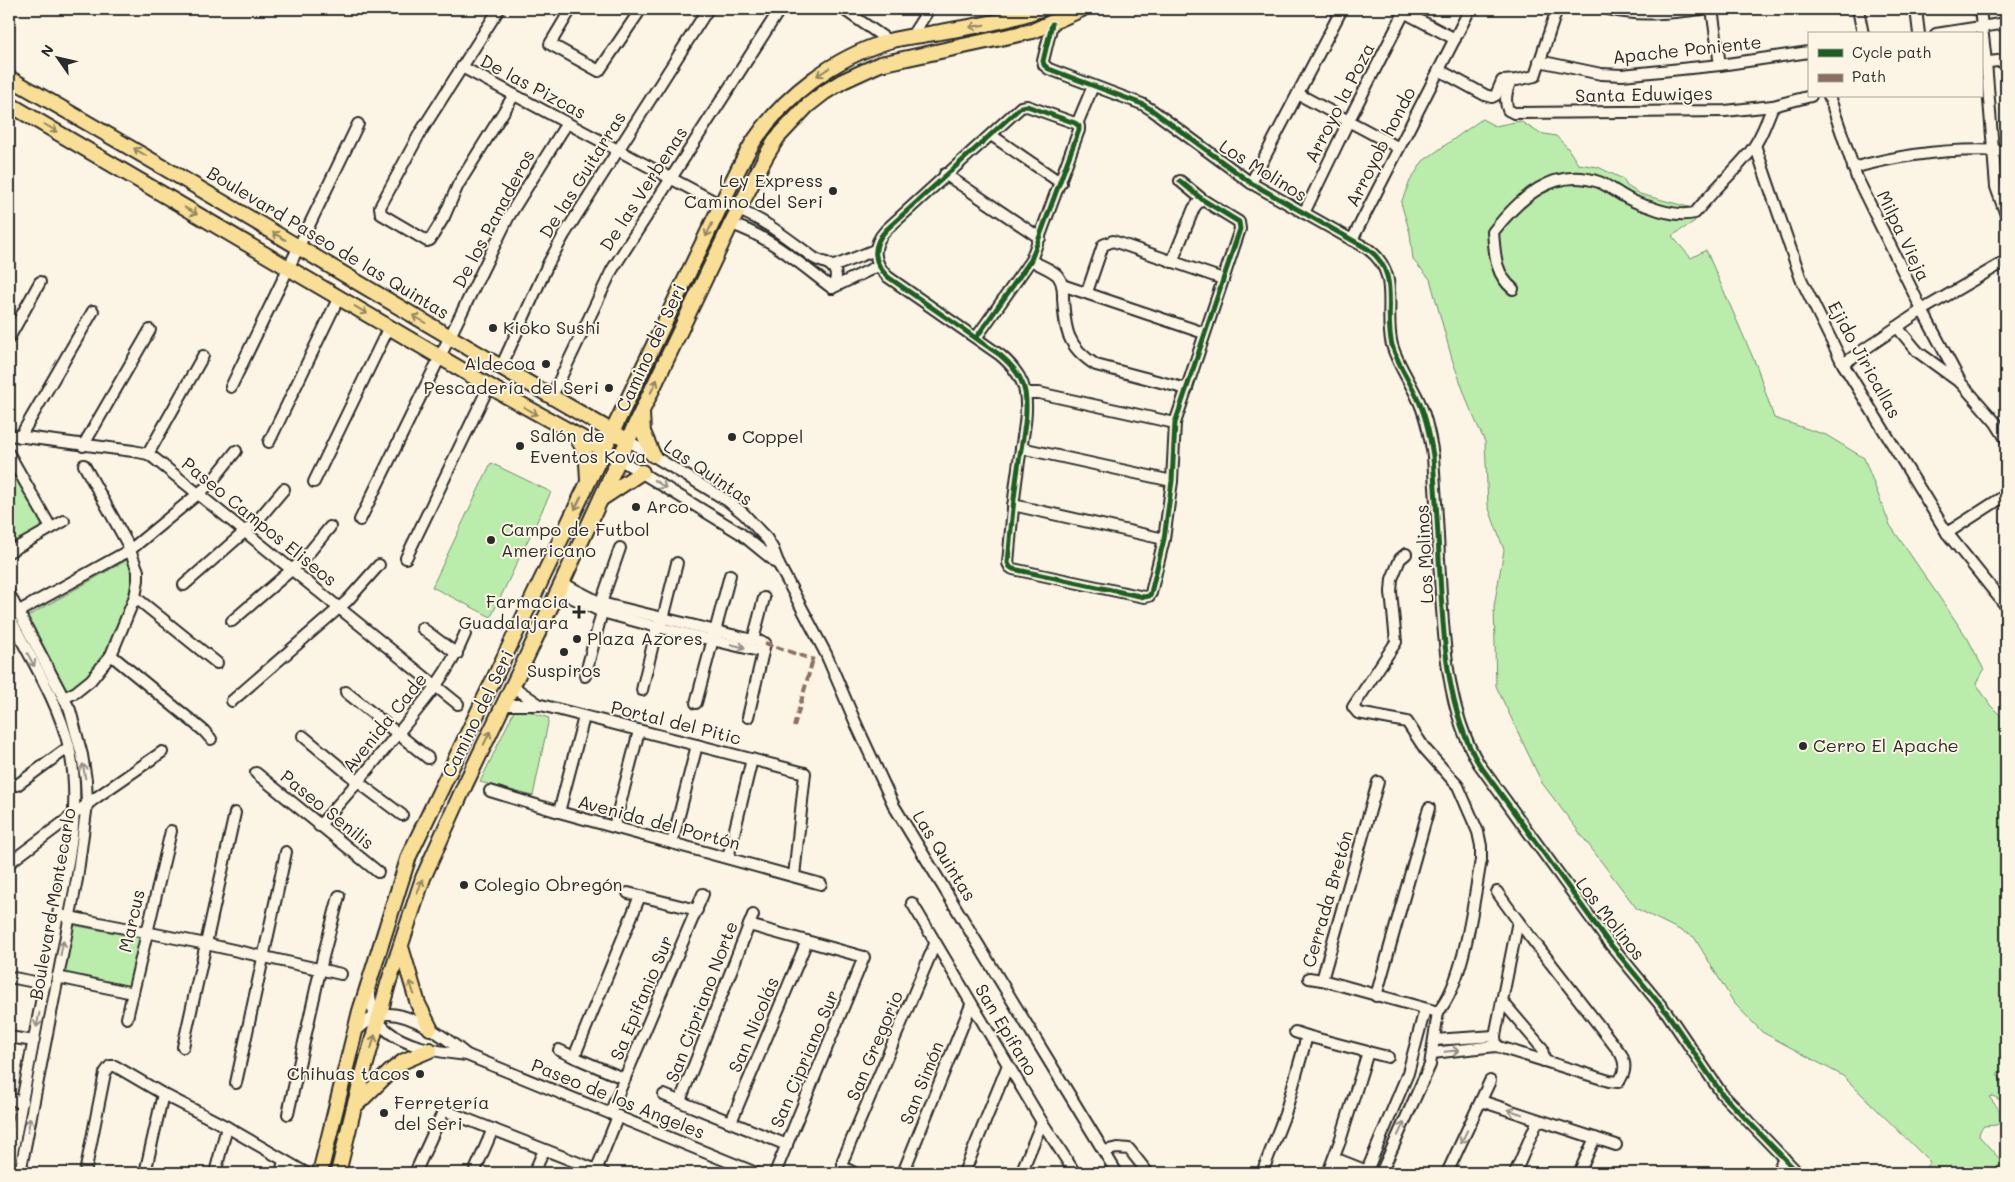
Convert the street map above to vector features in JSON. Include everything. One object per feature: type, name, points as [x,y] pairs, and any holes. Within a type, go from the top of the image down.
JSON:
[{"type":"main road","name":"Camino del Seri","points":[[320,1173],[368,985],[403,871],[415,842],[721,205],[755,140],[787,102],[810,80],[837,64],[889,41],[990,24],[1041,9]]},
{"type":"main road","name":"Camino del Seri","points":[[338,1173],[378,1017],[415,898],[427,869],[627,440],[731,224],[766,156],[786,126],[807,106],[842,81],[880,64],[1033,31],[1082,9]]},
{"type":"main road","name":"Boulevard Paseo de las Quintas","points":[[9,78],[77,118],[116,138],[450,338],[627,440]]},
{"type":"main road","points":[[9,104],[577,437],[619,458]]},
{"type":"main road","points":[[642,412],[643,432],[653,455]]},
{"type":"main road","points":[[577,437],[587,455],[588,482]]},
{"type":"main road","points":[[600,499],[642,472]]},
{"type":"main road","points":[[400,946],[418,1004],[430,1028]]},
{"type":"main road","points":[[354,1107],[392,1070],[404,1061],[435,1051]]},
{"type":"street","points":[[499,9],[420,133],[379,209],[381,214],[427,241],[430,240],[444,217],[465,172],[514,95]]},
{"type":"street","points":[[571,9],[550,45],[599,71],[640,9]]},
{"type":"street","name":"De las Guitarras","points":[[501,367],[548,264],[564,235],[708,9]]},
{"type":"street","name":"De las Verbenas","points":[[552,396],[612,270],[780,9]]},
{"type":"street","points":[[911,37],[929,9]]},
{"type":"street","points":[[1251,184],[1342,9]]},
{"type":"street","name":"Arroyob hondo","points":[[1352,240],[1470,9]]},
{"type":"street","points":[[1439,70],[1485,96],[1492,97],[1496,94],[1502,81],[1535,76],[1557,9]]},
{"type":"street","points":[[1608,9],[1645,15],[1701,9]]},
{"type":"street","points":[[1712,9],[1720,65]]},
{"type":"street","points":[[1858,9],[1863,32]]},
{"type":"street","points":[[1916,9],[1919,32]]},
{"type":"street","points":[[1980,9],[1996,187],[2006,215]]},
{"type":"street","points":[[848,10],[889,41]]},
{"type":"street","points":[[1403,10],[1455,39]]},
{"type":"street","name":"Arroyo la Poza","points":[[1304,213],[1403,10]]},
{"type":"street","points":[[1949,32],[2006,23]]},
{"type":"street","name":"Los Molinos","points":[[1052,24],[1043,61],[1044,65],[1049,69],[1142,104],[1251,184],[1373,253],[1385,268],[1389,285],[1392,344],[1418,399],[1428,431],[1433,456],[1444,640],[1456,710],[1464,737],[1479,764],[1606,939],[1667,1013],[1713,1082],[1734,1107],[1798,1173]]},
{"type":"street","name":"Apache Poniente","points":[[1539,61],[1601,74],[1622,75],[1720,65],[1808,52]]},
{"type":"street","points":[[1984,63],[2006,60]]},
{"type":"street","name":"De las Pizcas","points":[[462,67],[721,205]]},
{"type":"street","name":"Santa Eduwiges","points":[[1511,81],[1506,103],[1508,110],[1514,113],[1725,110],[1773,106],[1808,97]]},
{"type":"street","points":[[976,338],[1004,302],[1031,260],[1079,130],[1077,124],[1093,86]]},
{"type":"street","points":[[1298,94],[1399,148]]},
{"type":"street","name":"Milpa Vieja","points":[[1830,98],[1853,168],[1890,249],[1961,384]]},
{"type":"street","points":[[1077,124],[1024,105],[945,174],[882,234],[875,250],[878,266],[888,278],[976,338],[1012,366],[1020,379],[1025,393],[1026,410],[1013,505],[1008,563],[1013,569],[1146,597],[1151,592],[1164,539],[1172,481],[1175,423],[1240,229],[1239,222],[1203,200],[1180,181]]},
{"type":"street","points":[[1513,289],[1502,280],[1494,254],[1493,232],[1510,209],[1533,192],[1558,179],[1582,177],[1601,182],[1630,200],[1661,212],[1684,215],[1696,213],[1705,200],[1755,145],[1773,106]]},
{"type":"street","name":"De los Panaderos","points":[[360,520],[509,216],[567,123]]},
{"type":"street","points":[[231,387],[287,267],[358,124]]},
{"type":"street","points":[[990,135],[1061,182]]},
{"type":"street","name":"Ejido Jiricallas","points":[[1755,145],[1801,279],[1843,364],[1947,533],[2006,606]]},
{"type":"street","points":[[1853,168],[1900,156],[1994,150],[2006,151]]},
{"type":"street","points":[[945,174],[1040,238]]},
{"type":"street","points":[[1172,262],[1194,208],[1203,200]]},
{"type":"street","points":[[738,210],[766,222],[817,260],[832,266],[836,279],[832,288]]},
{"type":"street","points":[[731,224],[753,232],[776,246],[832,288]]},
{"type":"street","points":[[776,246],[784,234]]},
{"type":"street","points":[[1087,292],[1103,245],[1113,241],[1223,279]]},
{"type":"street","points":[[832,266],[875,250]]},
{"type":"street","points":[[809,270],[817,260]]},
{"type":"street","points":[[1031,260],[1057,275],[1062,285],[1068,337],[1085,358],[1096,365],[1187,390]]},
{"type":"street","points":[[1843,364],[1922,310],[2006,261]]},
{"type":"street","points":[[832,288],[878,266]]},
{"type":"street","points":[[9,338],[40,282]]},
{"type":"street","points":[[1062,285],[1204,333]]},
{"type":"street","points":[[269,442],[339,296]]},
{"type":"street","points":[[20,437],[93,311]]},
{"type":"street","points":[[314,482],[389,327]]},
{"type":"street","name":"Milpa Vieja","points":[[1897,328],[1918,352],[1961,384],[1996,423],[2006,439]]},
{"type":"street","points":[[83,446],[150,330]]},
{"type":"street","points":[[148,454],[203,356]]},
{"type":"street","points":[[406,558],[490,386]]},
{"type":"street","points":[[1025,393],[1039,393],[1175,423]]},
{"type":"street","name":"Paseo Campos Eliseos","points":[[9,435],[83,446],[133,450],[148,454],[458,704]]},
{"type":"street","name":"Las Quintas","points":[[627,440],[712,490],[744,514],[767,539],[826,654],[856,726],[894,806],[1117,1173]]},
{"type":"street","points":[[1021,448],[1172,481]]},
{"type":"street","points":[[9,1162],[17,1101],[58,914],[75,813],[75,786],[69,746],[54,704],[9,617],[130,550],[210,484],[236,451]]},
{"type":"street","points":[[9,454],[51,528]]},
{"type":"street","name":"Las Quintas","points":[[619,458],[740,533],[779,565]]},
{"type":"street","points":[[64,698],[76,692],[91,680],[111,654],[135,597],[138,571],[130,550],[84,464]]},
{"type":"street","points":[[184,585],[257,521],[284,489]]},
{"type":"street","points":[[1947,533],[2006,495]]},
{"type":"street","points":[[1013,505],[1164,539]]},
{"type":"street","points":[[9,552],[64,521]]},
{"type":"street","points":[[232,621],[308,555],[330,527]]},
{"type":"street","points":[[585,676],[601,607],[620,548]]},
{"type":"street","points":[[1380,1173],[1425,1077],[1432,1056],[1438,1012],[1444,1005],[1460,966],[1481,860],[1478,832],[1458,786],[1425,749],[1407,722],[1358,713],[1354,710],[1354,707],[1396,642],[1391,592],[1392,579],[1400,559],[1406,554]]},
{"type":"street","points":[[642,690],[677,563]]},
{"type":"street","points":[[232,701],[347,601],[378,564]]},
{"type":"street","points":[[696,703],[730,574]]},
{"type":"street","points":[[560,587],[601,607],[764,647]]},
{"type":"street","name":"Boulevard Montecarlo","points":[[9,594],[64,698],[77,732],[86,780],[87,804],[86,821],[69,917],[20,1173]]},
{"type":"street","points":[[135,597],[217,663]]},
{"type":"street","points":[[753,640],[764,598]]},
{"type":"street","points":[[422,628],[457,654]]},
{"type":"street","name":"Avenida Cade","points":[[319,826],[358,782],[436,687],[457,654],[465,634]]},
{"type":"street","points":[[713,635],[753,640],[764,647]]},
{"type":"street","points":[[9,643],[19,638]]},
{"type":"street","points":[[748,717],[764,647]]},
{"type":"street","points":[[111,654],[197,725],[211,739]]},
{"type":"street","name":"Portal del Pitic","points":[[512,686],[541,705]]},
{"type":"street","points":[[346,692],[428,758]]},
{"type":"street","name":"Portal del Pitic","points":[[504,705],[541,705],[804,772],[806,776],[794,876]]},
{"type":"street","points":[[559,812],[584,717]]},
{"type":"street","points":[[614,827],[639,730]]},
{"type":"street","points":[[303,736],[402,816]]},
{"type":"street","points":[[672,843],[697,745]]},
{"type":"street","points":[[17,785],[69,746]]},
{"type":"street","points":[[9,863],[87,804],[162,752]]},
{"type":"street","points":[[728,858],[752,759]]},
{"type":"street","name":"Paseo Senilis","points":[[256,773],[378,872]]},
{"type":"street","name":"Cerrada Bretón","points":[[1378,782],[1322,980],[1438,1012]]},
{"type":"street","name":"Avenida del Portón","points":[[490,791],[559,812],[821,884]]},
{"type":"street","points":[[1376,996],[1429,808]]},
{"type":"street","points":[[183,1047],[235,814]]},
{"type":"street","name":"Marcus","points":[[127,1018],[171,831]]},
{"type":"street","points":[[236,1084],[286,852]]},
{"type":"street","points":[[1434,1040],[1496,1041],[1544,1061],[1609,1081],[1618,1082],[1622,1077],[1625,1068],[1622,1054],[1497,892]]},
{"type":"street","points":[[628,893],[696,910]]},
{"type":"street","name":"Sa Epifanio Sur","points":[[598,1172],[625,1079],[703,894]]},
{"type":"street","points":[[288,1114],[320,970],[339,896]]},
{"type":"street","points":[[574,1057],[640,896]]},
{"type":"street","name":"San Epifano","points":[[912,903],[971,1005],[1074,1173]]},
{"type":"street","points":[[58,914],[341,974]]},
{"type":"street","name":"San Cipriano Norte","points":[[680,1101],[751,920],[807,940]]},
{"type":"street","points":[[1496,1041],[1518,921]]},
{"type":"street","name":"San Cipriano Sur","points":[[775,1173],[864,957],[807,940]]},
{"type":"street","name":"San Nicolás","points":[[731,1122],[807,940]]},
{"type":"street","name":"San Gregorio","points":[[854,1173],[843,1167],[844,1160],[935,944]]},
{"type":"street","points":[[9,976],[42,983]]},
{"type":"street","points":[[57,977],[133,993]]},
{"type":"street","points":[[1309,978],[1322,980]]},
{"type":"street","points":[[368,985],[378,1017],[390,1032],[406,1042],[435,1051],[467,1055]]},
{"type":"street","points":[[1502,1002],[1542,1048],[1544,1061]]},
{"type":"street","name":"San Simón","points":[[903,1173],[971,1005]]},
{"type":"street","points":[[1331,1166],[1368,1173],[1413,1055],[1425,1009]]},
{"type":"street","points":[[354,1034],[378,1017],[398,1016],[430,1028],[447,1038],[467,1055]]},
{"type":"street","points":[[1295,1032],[1388,1057]]},
{"type":"street","points":[[1262,1173],[1286,1114],[1307,1036]]},
{"type":"street","points":[[9,1037],[31,1040]]},
{"type":"street","points":[[435,1051],[447,1038]]},
{"type":"street","points":[[1413,1055],[1432,1056],[1496,1041]]},
{"type":"street","points":[[559,1050],[625,1079]]},
{"type":"street","points":[[1331,1166],[1368,1052]]},
{"type":"street","name":"Paseo de los Angeles","points":[[467,1055],[756,1173]]},
{"type":"street","points":[[964,1173],[1008,1065]]},
{"type":"street","points":[[85,1173],[105,1073],[110,1066],[115,1066],[163,1094],[227,1126],[306,1173]]},
{"type":"street","points":[[1447,1173],[1490,1081]]},
{"type":"street","points":[[146,1173],[163,1094]]},
{"type":"street","points":[[664,1095],[786,1145]]},
{"type":"street","points":[[1481,1101],[1616,1145]]},
{"type":"street","points":[[415,1173],[442,1114],[446,1111],[598,1172]]},
{"type":"street","points":[[1515,1173],[1538,1120]]},
{"type":"street","points":[[1021,1173],[1042,1122]]},
{"type":"street","points":[[215,1173],[227,1126]]},
{"type":"street","points":[[474,1173],[493,1129]]},
{"type":"street","points":[[1579,1173],[1595,1138]]},
{"type":"street","points":[[1104,1151],[1129,1149],[1148,1173]]},
{"type":"street","points":[[534,1173],[544,1150]]},
{"type":"street","points":[[1777,1173],[1784,1158]]},
{"type":"street","points":[[281,1173],[284,1161]]},
{"type":"street","points":[[1331,1166],[1348,1173]]},
{"type":"green space","points":[[1482,119],[1495,126],[1520,121],[1539,133],[1556,136],[1567,147],[1578,164],[1598,167],[1623,179],[1627,186],[1640,194],[1692,208],[1695,221],[1672,236],[1691,258],[1706,250],[1757,367],[1774,418],[1826,435],[1864,458],[1890,525],[1968,639],[1984,670],[1976,683],[1990,705],[2006,721],[2006,1074],[2000,1071],[1997,1074],[2006,1087],[2006,1103],[1993,1096],[1989,1097],[2001,1112],[2001,1121],[1997,1125],[1984,1126],[1979,1136],[2006,1166],[2006,1173],[1921,1173],[1930,1162],[1843,1076],[1762,1032],[1734,1003],[1694,937],[1637,909],[1542,783],[1496,686],[1494,606],[1504,550],[1488,506],[1485,442],[1469,406],[1452,359],[1430,279],[1413,260],[1410,233],[1401,203],[1410,181],[1423,161]]},
{"type":"green space","points":[[9,462],[43,528],[9,551]]},
{"type":"green space","name":"Campo de Futbol Americano","points":[[491,463],[551,492],[491,617],[432,587]]},
{"type":"green space","points":[[127,560],[133,563],[133,579],[115,638],[91,676],[71,693],[63,691],[27,622],[28,616]]},
{"type":"green space","points":[[516,707],[549,718],[533,796],[480,782]]},
{"type":"green space","points":[[72,925],[142,938],[130,987],[62,975]]},
{"type":"marked path","points":[[765,643],[814,660]]},
{"type":"marked path","points":[[794,727],[813,659]]},
{"type":"cycle path","points":[[1052,24],[1043,61],[1044,65],[1049,69],[1142,104],[1251,183],[1368,249],[1378,259],[1385,270],[1388,281],[1392,345],[1420,404],[1433,456],[1447,665],[1452,691],[1467,742],[1479,764],[1606,939],[1667,1013],[1722,1094],[1798,1173]]},
{"type":"cycle path","points":[[976,338],[1031,260],[1079,130],[1079,126],[1075,123],[1027,106],[1021,107],[886,230],[876,248],[877,260],[879,266],[888,277],[1000,355],[1022,381],[1025,392],[1026,411],[1013,504],[1008,563],[1010,567],[1144,597],[1149,596],[1164,539],[1172,481],[1175,423],[1240,229],[1239,222],[1203,200],[1180,181]]},
{"type":"place","name":"Ley Express Camino del Seri","points":[[833,191]]},
{"type":"place","name":"Kioko Sushi","points":[[493,328]]},
{"type":"place","name":"Aldecoa","points":[[546,364]]},
{"type":"place","name":"Pescadería del Seri","points":[[609,388]]},
{"type":"place","name":"Coppel","points":[[732,437]]},
{"type":"place","name":"Salón de Eventos Kova","points":[[520,446]]},
{"type":"place","name":"Arco","points":[[636,507]]},
{"type":"place","name":"Campo de Futbol Americano","points":[[491,540]]},
{"type":"place","name":"Farmacia Guadalajara","points":[[579,612]]},
{"type":"place","name":"Plaza Azores","points":[[577,639]]},
{"type":"place","name":"Suspiros","points":[[564,652]]},
{"type":"place","name":"Cerro El Apache","points":[[1803,746]]},
{"type":"place","name":"Colegio Obregón","points":[[464,885]]},
{"type":"place","name":"Chihuas tacos","points":[[420,1074]]},
{"type":"place","name":"Ferretería del Seri","points":[[384,1113]]}]
